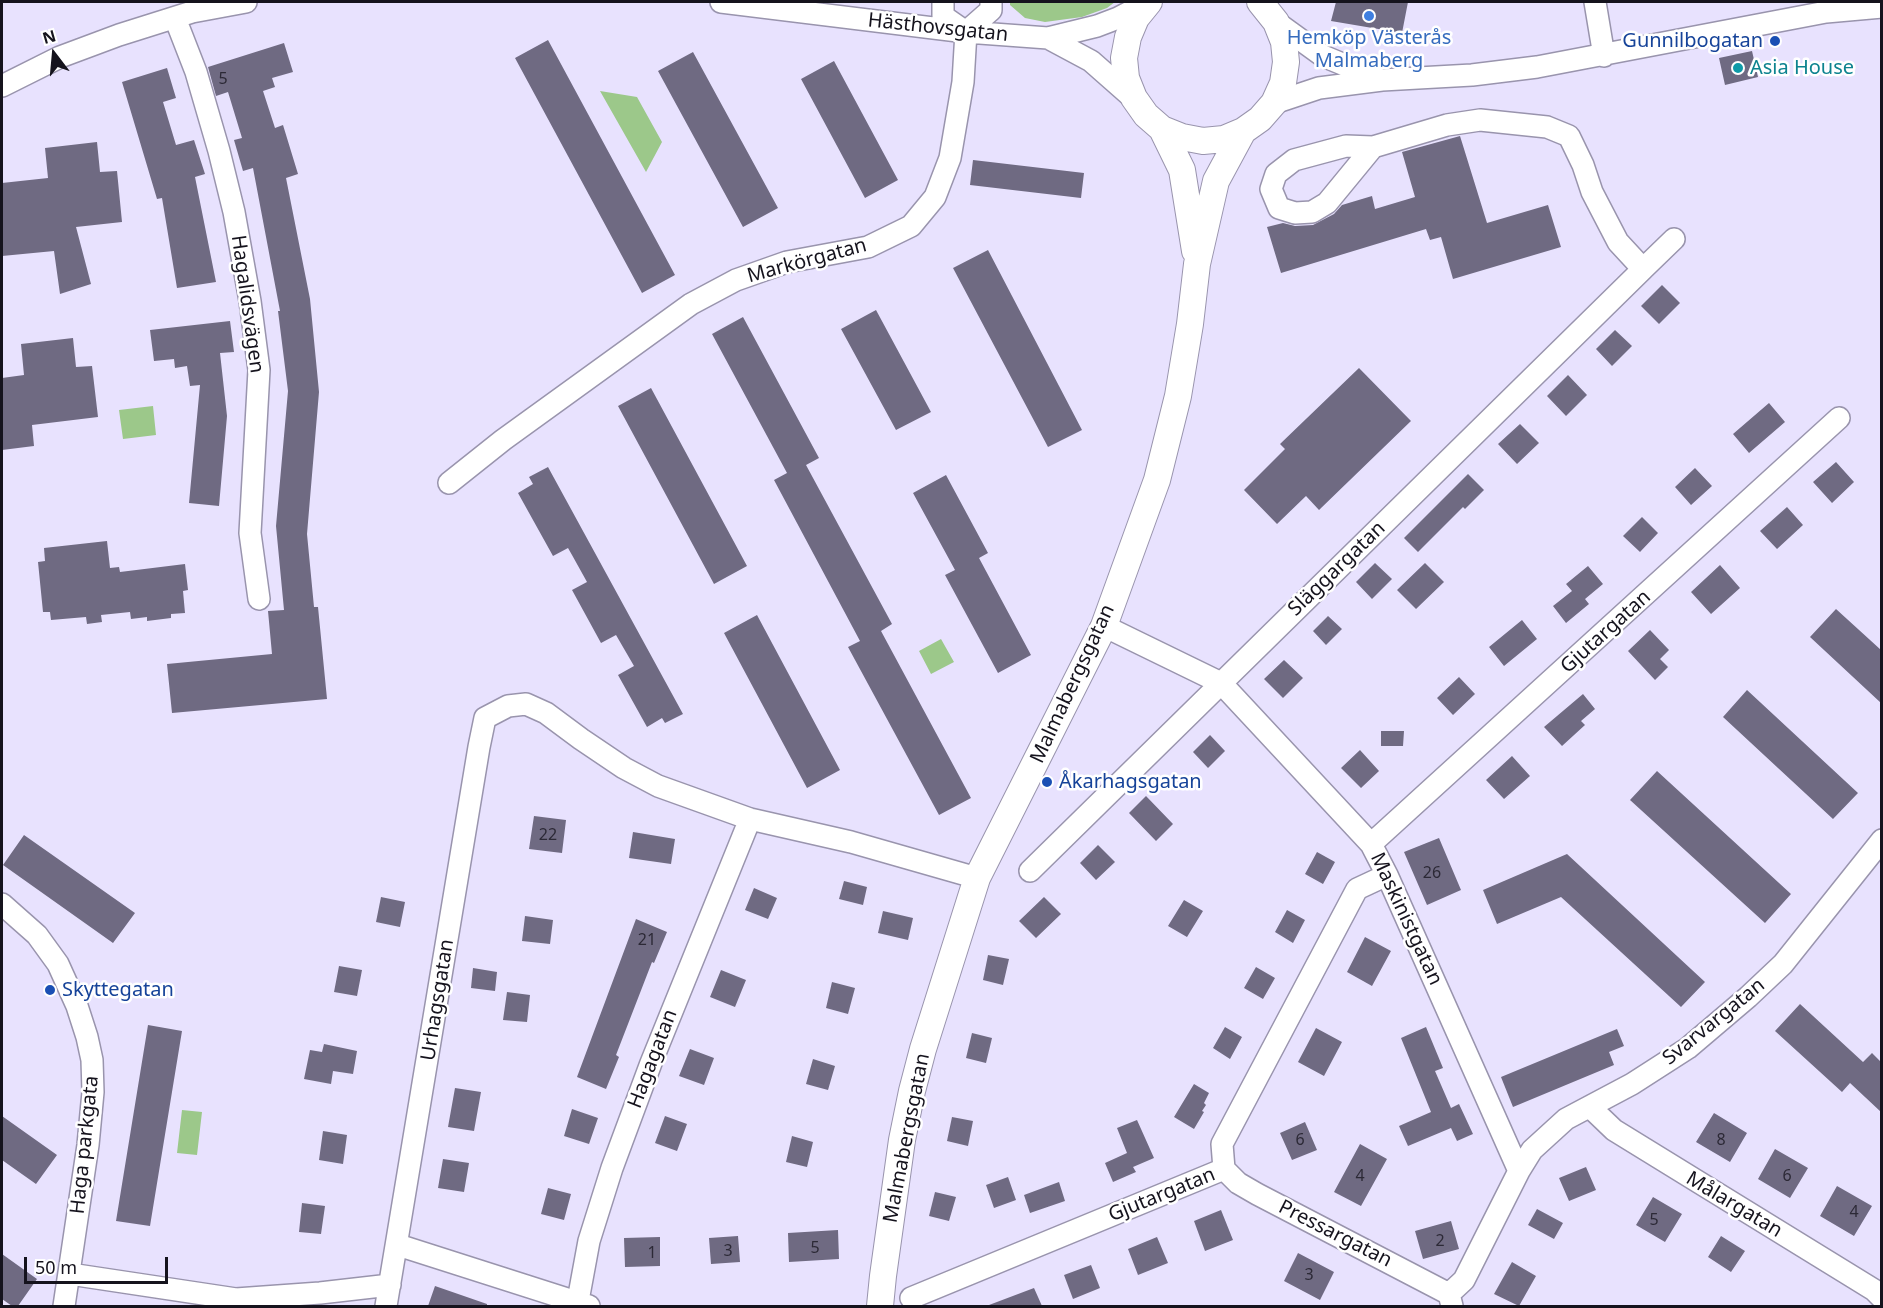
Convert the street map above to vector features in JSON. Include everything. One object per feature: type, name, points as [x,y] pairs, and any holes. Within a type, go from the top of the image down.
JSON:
[{"type":"main road","points":[[1149,2],[1136,18],[1128,37],[1124,57],[1126,78],[1134,98],[1146,115],[1162,129],[1182,137],[1203,141],[1224,139],[1243,131],[1260,119],[1274,103],[1282,83],[1286,62],[1284,42],[1276,22],[1260,2]]},
{"type":"main road","name":"Malmabergsgatan","points":[[1162,129],[1182,170],[1197,264]]},
{"type":"main road","name":"Malmabergsgatan","points":[[880,1306],[902,1140],[912,1091],[977,878],[1104,626],[1157,480],[1179,396],[1197,264],[1216,181],[1243,131]]},
{"type":"street","points":[[2,86],[60,57],[119,35],[192,12],[246,2]]},
{"type":"street","name":"Hästhovsgatan","points":[[722,2],[966,32],[1048,38],[1097,26],[1149,2]]},
{"type":"street","points":[[943,2],[943,16],[966,32],[991,10],[991,2]]},
{"type":"street","points":[[1595,2],[1604,56]]},
{"type":"street","points":[[1274,103],[1320,88],[1382,80],[1472,75],[1537,67],[1826,12],[1881,7]]},
{"type":"street","name":"Hagalidsvägen","points":[[175,18],[196,72],[219,151],[234,212],[250,301],[259,370],[250,533],[259,599]]},
{"type":"street","points":[[1276,22],[1323,56],[1382,80]]},
{"type":"street","name":"Markörgatan","points":[[449,483],[504,440],[700,299],[736,280],[787,262],[868,247],[911,226],[935,197],[950,158],[963,82],[966,32]]},
{"type":"street","name":"Hästhovsgatan","points":[[1048,38],[1091,61],[1134,98]]},
{"type":"street","points":[[1373,147],[1447,126],[1480,120],[1547,127],[1569,136],[1592,192],[1618,242],[1643,269]]},
{"type":"street","name":"Släggargatan","points":[[1030,871],[1674,239]]},
{"type":"street","name":"Gjutargatan","points":[[1371,844],[1839,418]]},
{"type":"street","name":"Maskinistgatan","points":[[1104,626],[1221,683],[1371,844],[1387,874],[1519,1171]]},
{"type":"street","name":"Urhagsgatan","points":[[386,1306],[485,718],[508,706],[526,704],[546,713],[581,740],[658,786],[750,819]]},
{"type":"street","points":[[750,819],[851,842],[977,878]]},
{"type":"street","name":"Hagagatan","points":[[582,1305],[589,1241],[616,1157],[651,1063],[750,819]]},
{"type":"street","name":"Svarvargatan","points":[[1519,1171],[1532,1150],[1566,1119],[1688,1048],[1748,997],[1783,964],[1881,840]]},
{"type":"street","name":"Gjutargatan","points":[[911,1298],[1224,1169],[1222,1144],[1357,889],[1387,874]]},
{"type":"street","name":"Haga parkgata","points":[[2,904],[37,935],[58,964],[77,1006],[92,1060],[93,1092],[88,1145],[64,1306]]},
{"type":"street","name":"Målargatan","points":[[1590,1107],[1623,1136],[1874,1290],[1881,1298]]},
{"type":"street","name":"Pressargatan","points":[[1224,1169],[1238,1183],[1450,1300]]},
{"type":"street","points":[[1450,1300],[1464,1280],[1519,1171]]},
{"type":"street","points":[[398,1245],[582,1305]]},
{"type":"street","points":[[70,1274],[236,1299],[390,1286]]},
{"type":"green space","points":[[1010,2],[1115,2],[1107,8],[1082,17],[1045,22],[1025,18],[1010,5]]},
{"type":"green space","points":[[600,91],[637,97],[662,142],[646,172]]},
{"type":"green space","points":[[153,406],[156,435],[123,439],[119,410]]},
{"type":"green space","points":[[941,639],[954,662],[931,674],[919,651]]},
{"type":"green space","points":[[182,1110],[202,1112],[197,1155],[177,1153]]},
{"type":"building","name":"Hemköp Västerås Malmaberg","points":[[1336,2],[1408,2],[1402,33],[1331,21]]},
{"type":"building","points":[[548,40],[675,275],[642,293],[515,58]]},
{"type":"building","points":[[284,43],[293,72],[272,78],[275,87],[263,91],[275,128],[283,125],[298,174],[286,178],[310,299],[319,392],[307,534],[314,607],[318,607],[327,699],[172,713],[167,664],[272,654],[268,611],[284,610],[276,526],[288,391],[278,311],[280,311],[253,168],[243,171],[234,140],[242,138],[228,92],[216,96],[208,67]]},
{"type":"building","name":"Asia House","points":[[1752,51],[1758,77],[1725,85],[1719,58]]},
{"type":"building","points":[[693,52],[778,208],[743,227],[658,71]]},
{"type":"building","points":[[834,61],[898,180],[865,198],[801,79]]},
{"type":"building","points":[[167,68],[176,98],[163,102],[176,145],[194,140],[205,174],[195,177],[216,282],[177,288],[162,198],[157,199],[122,82]]},
{"type":"building","points":[[1460,136],[1487,223],[1548,205],[1561,247],[1453,279],[1441,237],[1430,240],[1426,229],[1281,273],[1267,227],[1283,223],[1295,226],[1313,225],[1334,214],[1342,205],[1372,196],[1375,209],[1415,197],[1402,152]]},
{"type":"building","points":[[97,142],[100,172],[117,171],[122,222],[76,227],[91,284],[60,294],[54,251],[2,256],[2,183],[48,178],[45,148]]},
{"type":"building","points":[[973,160],[1084,173],[1081,198],[970,185]]},
{"type":"building","points":[[988,250],[1082,430],[1048,447],[953,268]]},
{"type":"building","points":[[1662,285],[1680,303],[1659,324],[1641,306]]},
{"type":"building","points":[[876,310],[931,412],[896,430],[841,329]]},
{"type":"building","points":[[743,317],[819,458],[806,465],[892,624],[881,631],[971,798],[939,815],[848,647],[860,641],[774,480],[787,473],[712,334]]},
{"type":"building","points":[[230,321],[234,352],[220,353],[227,416],[219,506],[189,503],[200,385],[190,386],[187,366],[175,368],[174,359],[154,361],[150,330]]},
{"type":"building","points":[[1615,330],[1632,346],[1612,366],[1596,349]]},
{"type":"building","points":[[73,338],[76,367],[92,366],[98,417],[32,425],[34,446],[2,450],[2,378],[24,375],[21,344]]},
{"type":"building","points":[[1359,368],[1411,421],[1319,510],[1306,496],[1277,524],[1244,490],[1285,449],[1280,444]]},
{"type":"building","points":[[1568,375],[1587,395],[1566,416],[1547,396]]},
{"type":"building","points":[[651,388],[747,566],[714,584],[618,406]]},
{"type":"building","points":[[1769,403],[1785,422],[1749,453],[1733,434]]},
{"type":"building","points":[[1520,424],[1539,443],[1517,464],[1498,444]]},
{"type":"building","points":[[1836,462],[1854,482],[1832,503],[1813,482]]},
{"type":"building","points":[[548,467],[683,714],[665,723],[662,718],[647,727],[618,675],[634,666],[616,635],[601,643],[572,590],[587,582],[568,548],[553,556],[518,493],[533,484],[529,477]]},
{"type":"building","points":[[1695,468],[1712,486],[1691,505],[1675,487]]},
{"type":"building","points":[[1468,474],[1484,490],[1465,509],[1463,507],[1418,552],[1404,538]]},
{"type":"building","points":[[946,475],[988,553],[979,558],[1031,655],[998,673],[945,575],[955,570],[913,493]]},
{"type":"building","points":[[1787,507],[1803,525],[1777,549],[1760,531]]},
{"type":"building","points":[[1642,517],[1658,533],[1640,552],[1623,536]]},
{"type":"building","points":[[107,541],[110,568],[119,567],[120,572],[185,564],[188,590],[183,591],[185,613],[171,614],[171,618],[147,621],[147,617],[131,619],[130,612],[101,615],[102,622],[87,624],[86,617],[51,620],[50,612],[43,612],[38,562],[45,561],[44,548]]},
{"type":"building","points":[[1375,563],[1392,579],[1372,599],[1356,582]]},
{"type":"building","points":[[1425,563],[1444,582],[1416,609],[1397,590]]},
{"type":"building","points":[[1720,565],[1740,588],[1711,614],[1691,592]]},
{"type":"building","points":[[1588,566],[1603,584],[1585,599],[1589,604],[1566,623],[1553,606],[1572,591],[1566,584]]},
{"type":"building","points":[[1836,609],[1881,650],[1881,703],[1810,637]]},
{"type":"building","points":[[757,615],[840,770],[807,788],[724,633]]},
{"type":"building","points":[[1328,616],[1342,629],[1326,645],[1313,631]]},
{"type":"building","points":[[1522,620],[1537,639],[1504,666],[1489,647]]},
{"type":"building","points":[[1650,630],[1669,650],[1660,659],[1668,667],[1655,680],[1628,651]]},
{"type":"building","points":[[1284,660],[1303,678],[1283,698],[1264,679]]},
{"type":"building","points":[[1459,677],[1475,694],[1453,715],[1437,698]]},
{"type":"building","points":[[1747,690],[1858,793],[1833,819],[1723,717]]},
{"type":"building","points":[[1583,694],[1595,709],[1581,721],[1585,725],[1562,746],[1544,727]]},
{"type":"building","points":[[1381,731],[1404,731],[1403,746],[1381,746]]},
{"type":"building","points":[[1210,735],[1225,751],[1208,768],[1193,752]]},
{"type":"building","points":[[1360,750],[1379,771],[1361,788],[1341,768]]},
{"type":"building","points":[[1512,756],[1530,776],[1504,799],[1486,780]]},
{"type":"building","points":[[1657,771],[1791,894],[1765,923],[1630,800]]},
{"type":"building","points":[[1146,796],[1173,824],[1156,841],[1129,813]]},
{"type":"building","points":[[534,816],[566,820],[562,853],[529,849]]},
{"type":"building","points":[[633,832],[675,839],[671,864],[629,858]]},
{"type":"building","points":[[24,835],[135,913],[113,943],[3,865]]},
{"type":"building","points":[[1439,838],[1461,890],[1427,905],[1404,852]]},
{"type":"building","points":[[1098,845],[1115,862],[1096,880],[1080,863]]},
{"type":"building","points":[[1317,852],[1335,862],[1323,884],[1305,874]]},
{"type":"building","points":[[1567,854],[1705,982],[1681,1007],[1561,897],[1497,924],[1483,890]]},
{"type":"building","points":[[844,881],[867,887],[863,905],[839,899]]},
{"type":"building","points":[[754,888],[777,898],[768,919],[745,910]]},
{"type":"building","points":[[381,897],[405,902],[400,927],[376,922]]},
{"type":"building","points":[[1044,897],[1061,914],[1036,938],[1019,921]]},
{"type":"building","points":[[1184,900],[1203,911],[1187,937],[1168,926]]},
{"type":"building","points":[[1287,910],[1305,920],[1293,943],[1275,932]]},
{"type":"building","points":[[883,911],[913,918],[908,940],[878,933]]},
{"type":"building","points":[[525,916],[553,920],[550,944],[522,941]]},
{"type":"building","points":[[636,919],[667,932],[654,963],[652,962],[616,1055],[619,1057],[606,1089],[577,1077]]},
{"type":"building","points":[[1365,937],[1391,951],[1372,986],[1347,972]]},
{"type":"building","points":[[988,955],[1009,959],[1003,985],[983,980]]},
{"type":"building","points":[[339,966],[362,970],[357,996],[334,992]]},
{"type":"building","points":[[1256,967],[1275,978],[1263,999],[1244,988]]},
{"type":"building","points":[[473,968],[497,972],[495,991],[471,988]]},
{"type":"building","points":[[721,970],[746,980],[735,1007],[710,997]]},
{"type":"building","points":[[832,982],[855,988],[848,1014],[826,1008]]},
{"type":"building","points":[[507,992],[530,995],[527,1022],[503,1020]]},
{"type":"building","points":[[1800,1004],[1863,1062],[1872,1053],[1881,1062],[1881,1112],[1850,1083],[1842,1092],[1775,1031]]},
{"type":"building","points":[[148,1025],[182,1031],[150,1226],[116,1221]]},
{"type":"building","points":[[1225,1027],[1242,1037],[1230,1059],[1213,1048]]},
{"type":"building","points":[[1426,1027],[1443,1068],[1435,1071],[1451,1108],[1459,1104],[1473,1134],[1457,1141],[1451,1128],[1408,1146],[1399,1126],[1431,1112],[1401,1038]]},
{"type":"building","points":[[1316,1028],[1342,1042],[1324,1076],[1298,1062]]},
{"type":"building","points":[[1617,1029],[1624,1046],[1609,1052],[1614,1065],[1513,1107],[1501,1077]]},
{"type":"building","points":[[972,1033],[992,1038],[986,1063],[966,1058]]},
{"type":"building","points":[[324,1044],[357,1051],[353,1074],[333,1071],[331,1084],[304,1079],[310,1050],[322,1052]]},
{"type":"building","points":[[690,1049],[714,1058],[704,1085],[679,1076]]},
{"type":"building","points":[[813,1059],[835,1066],[828,1090],[806,1084]]},
{"type":"building","points":[[1194,1084],[1209,1093],[1204,1103],[1206,1105],[1202,1111],[1204,1112],[1194,1129],[1174,1117]]},
{"type":"building","points":[[455,1088],[481,1092],[474,1131],[448,1127]]},
{"type":"building","points":[[572,1109],[598,1118],[589,1144],[564,1136]]},
{"type":"building","points":[[1714,1113],[1747,1133],[1730,1162],[1696,1142]]},
{"type":"building","points":[[2,1116],[57,1155],[36,1184],[2,1160]]},
{"type":"building","points":[[665,1116],[687,1124],[677,1151],[655,1143]]},
{"type":"building","points":[[952,1117],[973,1121],[968,1146],[947,1141]]},
{"type":"building","points":[[1137,1120],[1154,1158],[1133,1167],[1136,1172],[1113,1182],[1105,1163],[1127,1153],[1117,1128]]},
{"type":"building","points":[[1305,1122],[1317,1150],[1292,1160],[1280,1133]]},
{"type":"building","points":[[323,1131],[347,1135],[343,1164],[319,1160]]},
{"type":"building","points":[[792,1136],[813,1142],[807,1167],[786,1162]]},
{"type":"building","points":[[1360,1144],[1387,1159],[1361,1206],[1334,1192]]},
{"type":"building","points":[[1775,1149],[1808,1168],[1790,1198],[1758,1179]]},
{"type":"building","points":[[443,1159],[469,1163],[464,1192],[438,1188]]},
{"type":"building","points":[[1586,1167],[1596,1190],[1569,1201],[1559,1178]]},
{"type":"building","points":[[1008,1177],[1016,1200],[994,1208],[986,1185]]},
{"type":"building","points":[[1059,1182],[1065,1201],[1030,1213],[1024,1195]]},
{"type":"building","points":[[1837,1186],[1872,1206],[1854,1236],[1820,1216]]},
{"type":"building","points":[[548,1188],[571,1194],[564,1220],[541,1214]]},
{"type":"building","points":[[935,1192],[956,1197],[949,1221],[929,1216]]},
{"type":"building","points":[[1653,1197],[1682,1214],[1665,1242],[1636,1225]]},
{"type":"building","points":[[302,1203],[325,1206],[321,1234],[299,1232]]},
{"type":"building","points":[[1537,1209],[1563,1223],[1554,1239],[1528,1225]]},
{"type":"building","points":[[1221,1210],[1233,1240],[1205,1251],[1194,1221]]},
{"type":"building","points":[[1451,1221],[1459,1249],[1423,1259],[1415,1231]]},
{"type":"building","points":[[838,1230],[839,1259],[789,1262],[788,1233]]},
{"type":"building","points":[[738,1236],[740,1262],[711,1264],[709,1238]]},
{"type":"building","points":[[1721,1236],[1745,1251],[1731,1272],[1708,1257]]},
{"type":"building","points":[[660,1237],[660,1266],[625,1267],[624,1238]]},
{"type":"building","points":[[1157,1237],[1168,1263],[1138,1275],[1128,1249]]},
{"type":"building","points":[[1298,1253],[1334,1272],[1320,1300],[1284,1281]]},
{"type":"building","points":[[2,1254],[37,1279],[18,1306],[12,1306],[2,1299]]},
{"type":"building","points":[[1512,1262],[1536,1276],[1519,1306],[1494,1294]]},
{"type":"building","points":[[1091,1265],[1100,1288],[1073,1299],[1064,1275]]},
{"type":"building","points":[[435,1286],[487,1304],[487,1306],[428,1306]]},
{"type":"building","points":[[1034,1288],[1042,1306],[989,1306],[989,1305]]},
{"type":"place","name":"Hemköp Västerås Malmaberg","points":[[1369,16]]},
{"type":"place","name":"Gunnilbogatan","points":[[1775,41]]},
{"type":"place","name":"Asia House","points":[[1738,68]]},
{"type":"place","name":"Åkarhagsgatan","points":[[1047,782]]},
{"type":"place","name":"Skyttegatan","points":[[50,990]]}]
